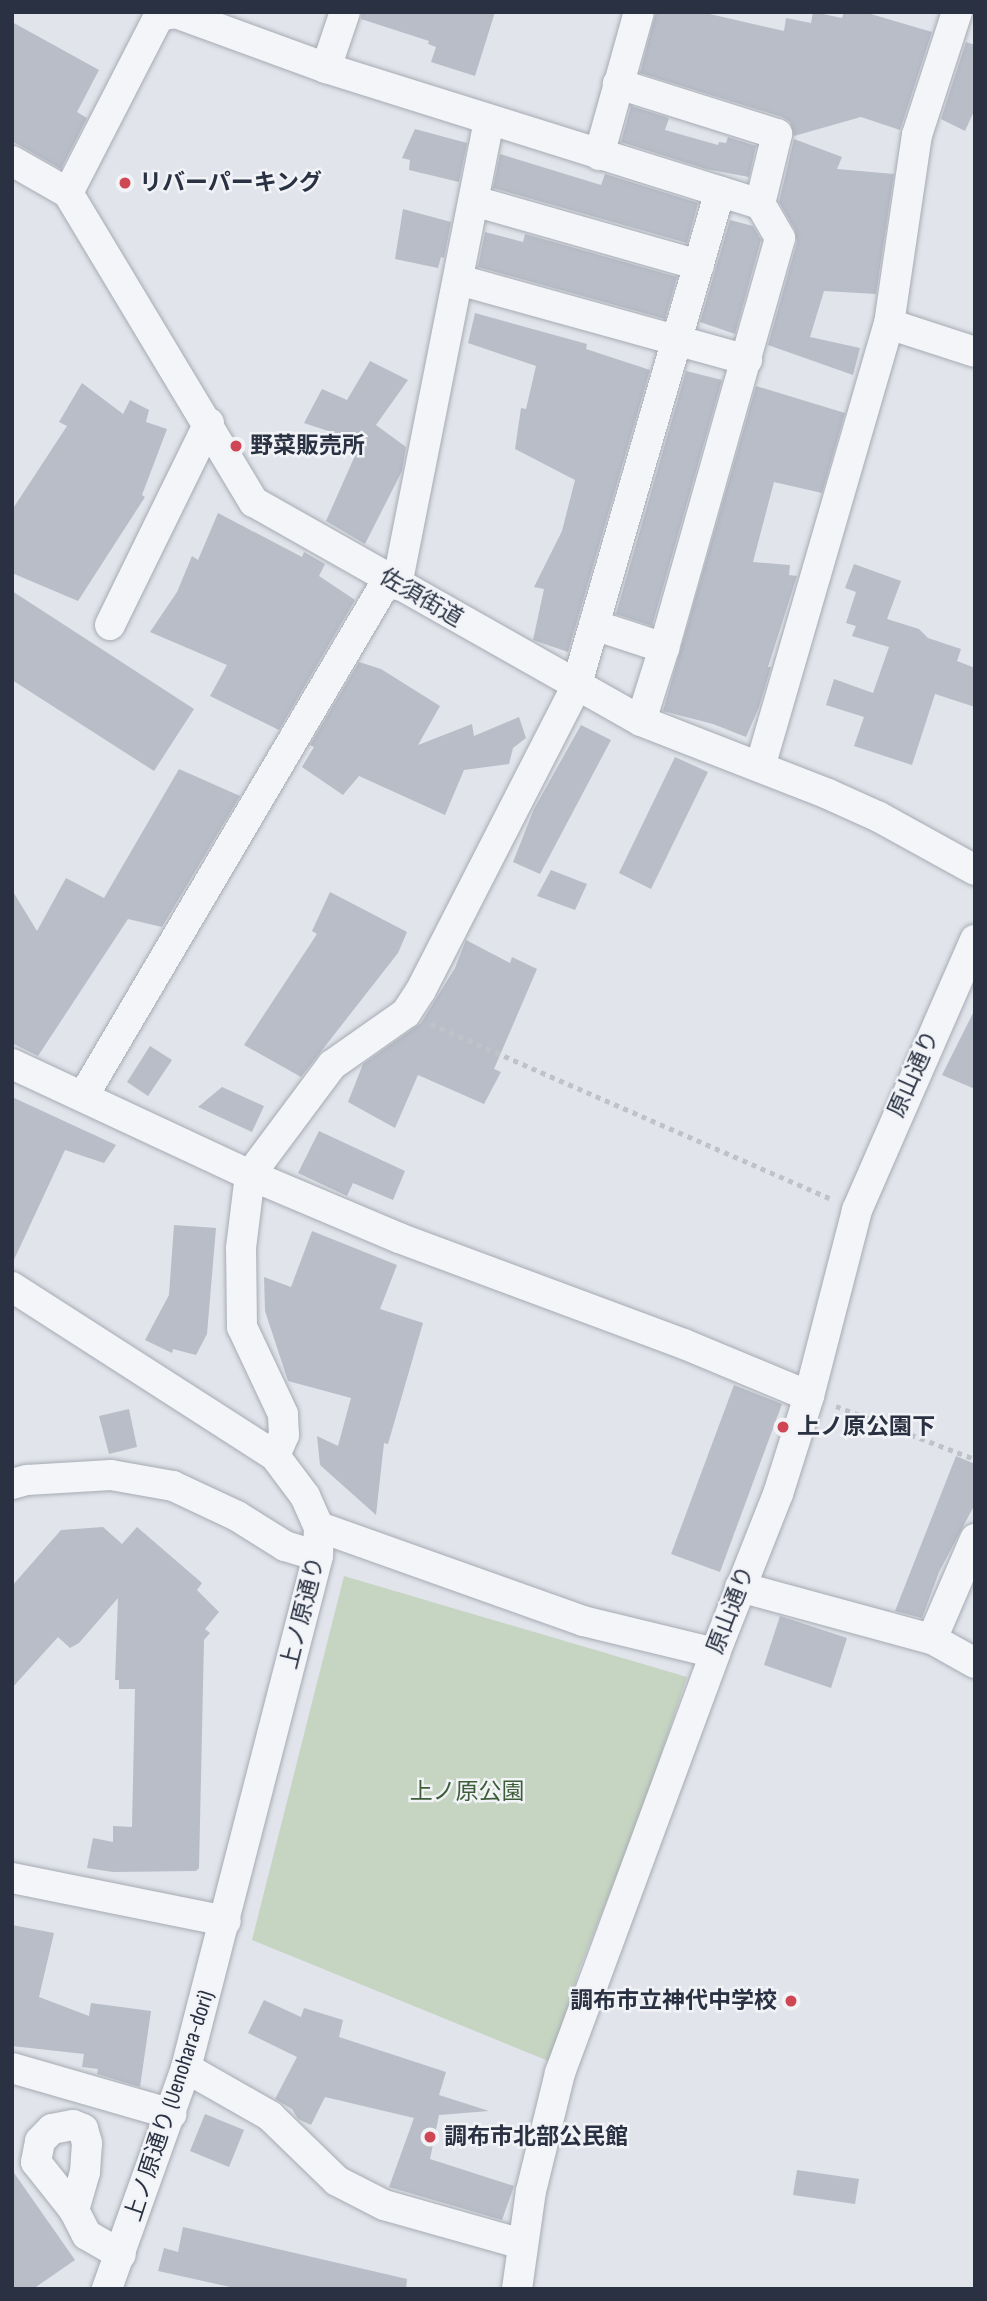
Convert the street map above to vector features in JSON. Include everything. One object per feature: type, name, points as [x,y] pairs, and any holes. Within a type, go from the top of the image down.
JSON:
[{"type":"street","points":[[326,68],[345,12]]},
{"type":"street","points":[[599,155],[639,12]]},
{"type":"street","points":[[760,767],[889,324],[917,135],[957,12]]},
{"type":"street","points":[[68,193],[159,16],[176,13],[326,68],[760,204],[780,239],[641,721]]},
{"type":"street","points":[[618,84],[777,134],[760,204]]},
{"type":"street","points":[[84,1095],[393,582],[459,280],[489,121]]},
{"type":"street","name":"佐須街道","points":[[12,160],[68,193],[254,502],[576,687],[641,721],[879,817],[975,870]]},
{"type":"street","points":[[275,1456],[284,1435],[283,1414],[242,1326],[241,1248],[250,1175],[332,1065],[406,1013],[421,989],[576,687],[720,191]]},
{"type":"street","points":[[474,201],[699,265]]},
{"type":"street","points":[[459,280],[747,360]]},
{"type":"street","points":[[889,324],[975,352]]},
{"type":"street","points":[[110,625],[208,423]]},
{"type":"street","points":[[594,625],[664,648]]},
{"type":"street","name":"原山通り","points":[[517,2289],[531,2191],[560,2073],[715,1653],[778,1494],[809,1396],[857,1210],[975,940]]},
{"type":"street","points":[[12,1064],[84,1095],[250,1175],[399,1238],[684,1344],[809,1396]]},
{"type":"street","name":"上ノ原通り","points":[[12,1287],[275,1456],[305,1496],[319,1542],[226,1921]]},
{"type":"street","points":[[12,1484],[27,1480],[111,1475],[173,1486],[237,1516],[285,1546],[319,1542],[583,1621],[715,1653]]},
{"type":"street","points":[[932,1639],[975,1539]]},
{"type":"street","points":[[740,1587],[932,1639],[975,1663]]},
{"type":"street","points":[[12,1878],[226,1921]]},
{"type":"street","name":"上ノ原通り (Uenohara-dori)","points":[[107,2289],[186,2068],[226,1921]]},
{"type":"street","points":[[12,2068],[171,2114]]},
{"type":"street","points":[[186,2068],[270,2116],[337,2181],[384,2205],[522,2244]]},
{"type":"street","points":[[74,2210],[87,2235],[121,2255]]},
{"type":"path","points":[[406,1013],[857,1210]]},
{"type":"path","points":[[809,1396],[975,1459]]},
{"type":"green space","name":"上ノ原公園","points":[[344,1576],[687,1677],[641,1814],[579,1970],[551,2062],[252,1940]]},
{"type":"building","points":[[362,12],[495,12],[475,76],[431,62],[436,47],[428,44],[429,41],[361,19]]},
{"type":"building","points":[[656,12],[701,12],[784,31],[786,18],[811,23],[813,12],[842,18],[844,12],[864,12],[932,32],[900,130],[861,117],[794,136],[790,122],[782,117],[640,73]]},
{"type":"building","points":[[12,22],[99,70],[77,112],[87,118],[61,169],[12,141]]},
{"type":"building","points":[[966,42],[975,45],[975,109],[965,131],[941,119]]},
{"type":"building","points":[[631,106],[669,118],[665,130],[718,145],[719,142],[726,143],[728,137],[756,146],[749,177],[706,169],[621,142]]},
{"type":"building","points":[[415,129],[467,143],[459,182],[409,170],[410,160],[402,158]]},
{"type":"building","points":[[794,139],[842,157],[837,169],[894,174],[876,294],[824,291],[810,337],[860,348],[853,375],[768,345],[797,242],[795,230],[779,202]]},
{"type":"building","points":[[500,154],[601,185],[605,174],[698,203],[687,243],[493,188]]},
{"type":"building","points":[[403,209],[451,222],[444,258],[441,257],[438,268],[395,259]]},
{"type":"building","points":[[730,220],[753,226],[761,240],[735,334],[700,322]]},
{"type":"building","points":[[485,232],[523,242],[525,234],[677,277],[665,319],[478,267]]},
{"type":"building","points":[[475,313],[587,344],[586,349],[650,370],[568,652],[533,640],[544,589],[534,587],[562,531],[575,480],[515,449],[521,408],[526,409],[536,366],[468,343]]},
{"type":"building","points":[[370,361],[408,380],[376,425],[406,447],[402,471],[365,544],[326,521],[361,442],[304,423],[322,389],[347,400]]},
{"type":"building","points":[[686,371],[722,380],[652,626],[616,614]]},
{"type":"building","points":[[82,383],[123,414],[130,400],[149,410],[146,422],[167,429],[142,495],[145,497],[78,601],[12,573],[12,510],[67,426],[59,422]]},
{"type":"building","points":[[756,386],[845,413],[822,493],[774,482],[753,562],[790,565],[789,575],[797,576],[768,667],[771,667],[759,707],[746,737],[713,724],[663,711]]},
{"type":"building","points":[[218,513],[302,557],[304,552],[325,564],[319,576],[355,600],[279,730],[210,696],[227,665],[150,632],[177,592],[192,556],[198,560]]},
{"type":"building","points":[[854,564],[901,581],[887,619],[919,629],[928,638],[961,649],[957,661],[975,668],[975,707],[935,694],[912,765],[854,746],[864,717],[826,705],[834,679],[873,693],[889,647],[852,636],[856,626],[846,623],[856,592],[845,588]]},
{"type":"building","points":[[12,591],[194,709],[154,771],[12,680]]},
{"type":"building","points":[[359,662],[381,669],[440,706],[418,745],[472,724],[474,736],[519,717],[526,738],[513,748],[509,764],[464,770],[445,815],[359,776],[343,795],[302,767],[314,747],[310,745]]},
{"type":"building","points":[[581,725],[611,740],[540,874],[513,862],[534,809]]},
{"type":"building","points":[[675,757],[708,772],[651,889],[619,873]]},
{"type":"building","points":[[179,769],[240,796],[162,927],[128,919],[38,1056],[12,1043],[12,890],[37,931],[66,878],[104,898]]},
{"type":"building","points":[[551,870],[587,884],[575,910],[537,896]]},
{"type":"building","points":[[330,892],[407,932],[398,953],[301,1077],[244,1045],[317,934],[312,931]]},
{"type":"building","points":[[466,940],[510,963],[512,957],[537,969],[494,1069],[501,1072],[484,1104],[418,1075],[395,1128],[348,1102],[363,1064],[421,1023],[455,968]]},
{"type":"building","points":[[975,1009],[975,1089],[942,1075]]},
{"type":"building","points":[[150,1046],[172,1060],[148,1096],[127,1082]]},
{"type":"building","points":[[222,1087],[264,1106],[252,1132],[198,1107]]},
{"type":"building","points":[[12,1097],[116,1145],[104,1163],[65,1150],[12,1264]]},
{"type":"building","points":[[319,1131],[405,1171],[393,1200],[353,1183],[347,1196],[298,1173]]},
{"type":"building","points":[[174,1225],[216,1228],[207,1334],[196,1355],[173,1349],[172,1353],[145,1340],[169,1295]]},
{"type":"building","points":[[312,1231],[397,1265],[380,1309],[423,1323],[388,1444],[384,1443],[376,1515],[320,1465],[317,1436],[338,1446],[351,1398],[288,1381],[265,1311],[264,1277],[291,1287]]},
{"type":"building","points":[[734,1385],[782,1404],[720,1572],[671,1554]]},
{"type":"building","points":[[129,1409],[137,1447],[109,1454],[99,1416]]},
{"type":"building","points":[[956,1456],[975,1464],[975,1504],[939,1572],[922,1618],[895,1611]]},
{"type":"building","points":[[103,1527],[122,1544],[137,1527],[202,1583],[197,1590],[219,1612],[205,1629],[210,1633],[204,1640],[199,1868],[196,1871],[113,1872],[87,1868],[93,1838],[113,1842],[113,1826],[132,1827],[135,1689],[119,1689],[119,1680],[115,1680],[118,1598],[79,1643],[70,1648],[58,1637],[12,1688],[12,1586],[61,1530]]},
{"type":"building","points":[[780,1616],[847,1638],[831,1688],[764,1665]]},
{"type":"building","points":[[12,1925],[54,1933],[39,1997],[89,2016],[91,2003],[151,2011],[140,2087],[97,2074],[98,2069],[82,2067],[84,2054],[12,2046]]},
{"type":"building","points":[[264,2000],[301,2017],[304,2008],[343,2020],[339,2037],[446,2072],[439,2095],[489,2111],[439,2115],[430,2159],[514,2186],[502,2220],[389,2187],[414,2118],[325,2097],[311,2125],[298,2119],[292,2109],[275,2099],[297,2057],[248,2033]]},
{"type":"building","points":[[205,2114],[244,2130],[229,2167],[190,2151]]},
{"type":"building","points":[[12,2170],[75,2260],[33,2289],[12,2289]]},
{"type":"building","points":[[797,2170],[859,2179],[855,2204],[793,2195]]},
{"type":"building","points":[[183,2227],[407,2279],[406,2289],[239,2289],[158,2271],[164,2248],[178,2252]]},
{"type":"place","name":"リバーパーキング","points":[[125,183]]},
{"type":"place","name":"野菜販売所","points":[[236,446]]},
{"type":"place","name":"上ノ原公園下","points":[[783,1427]]},
{"type":"place","name":"調布市立神代中学校","points":[[791,2001]]},
{"type":"place","name":"調布市北部公民館","points":[[430,2137]]}]
